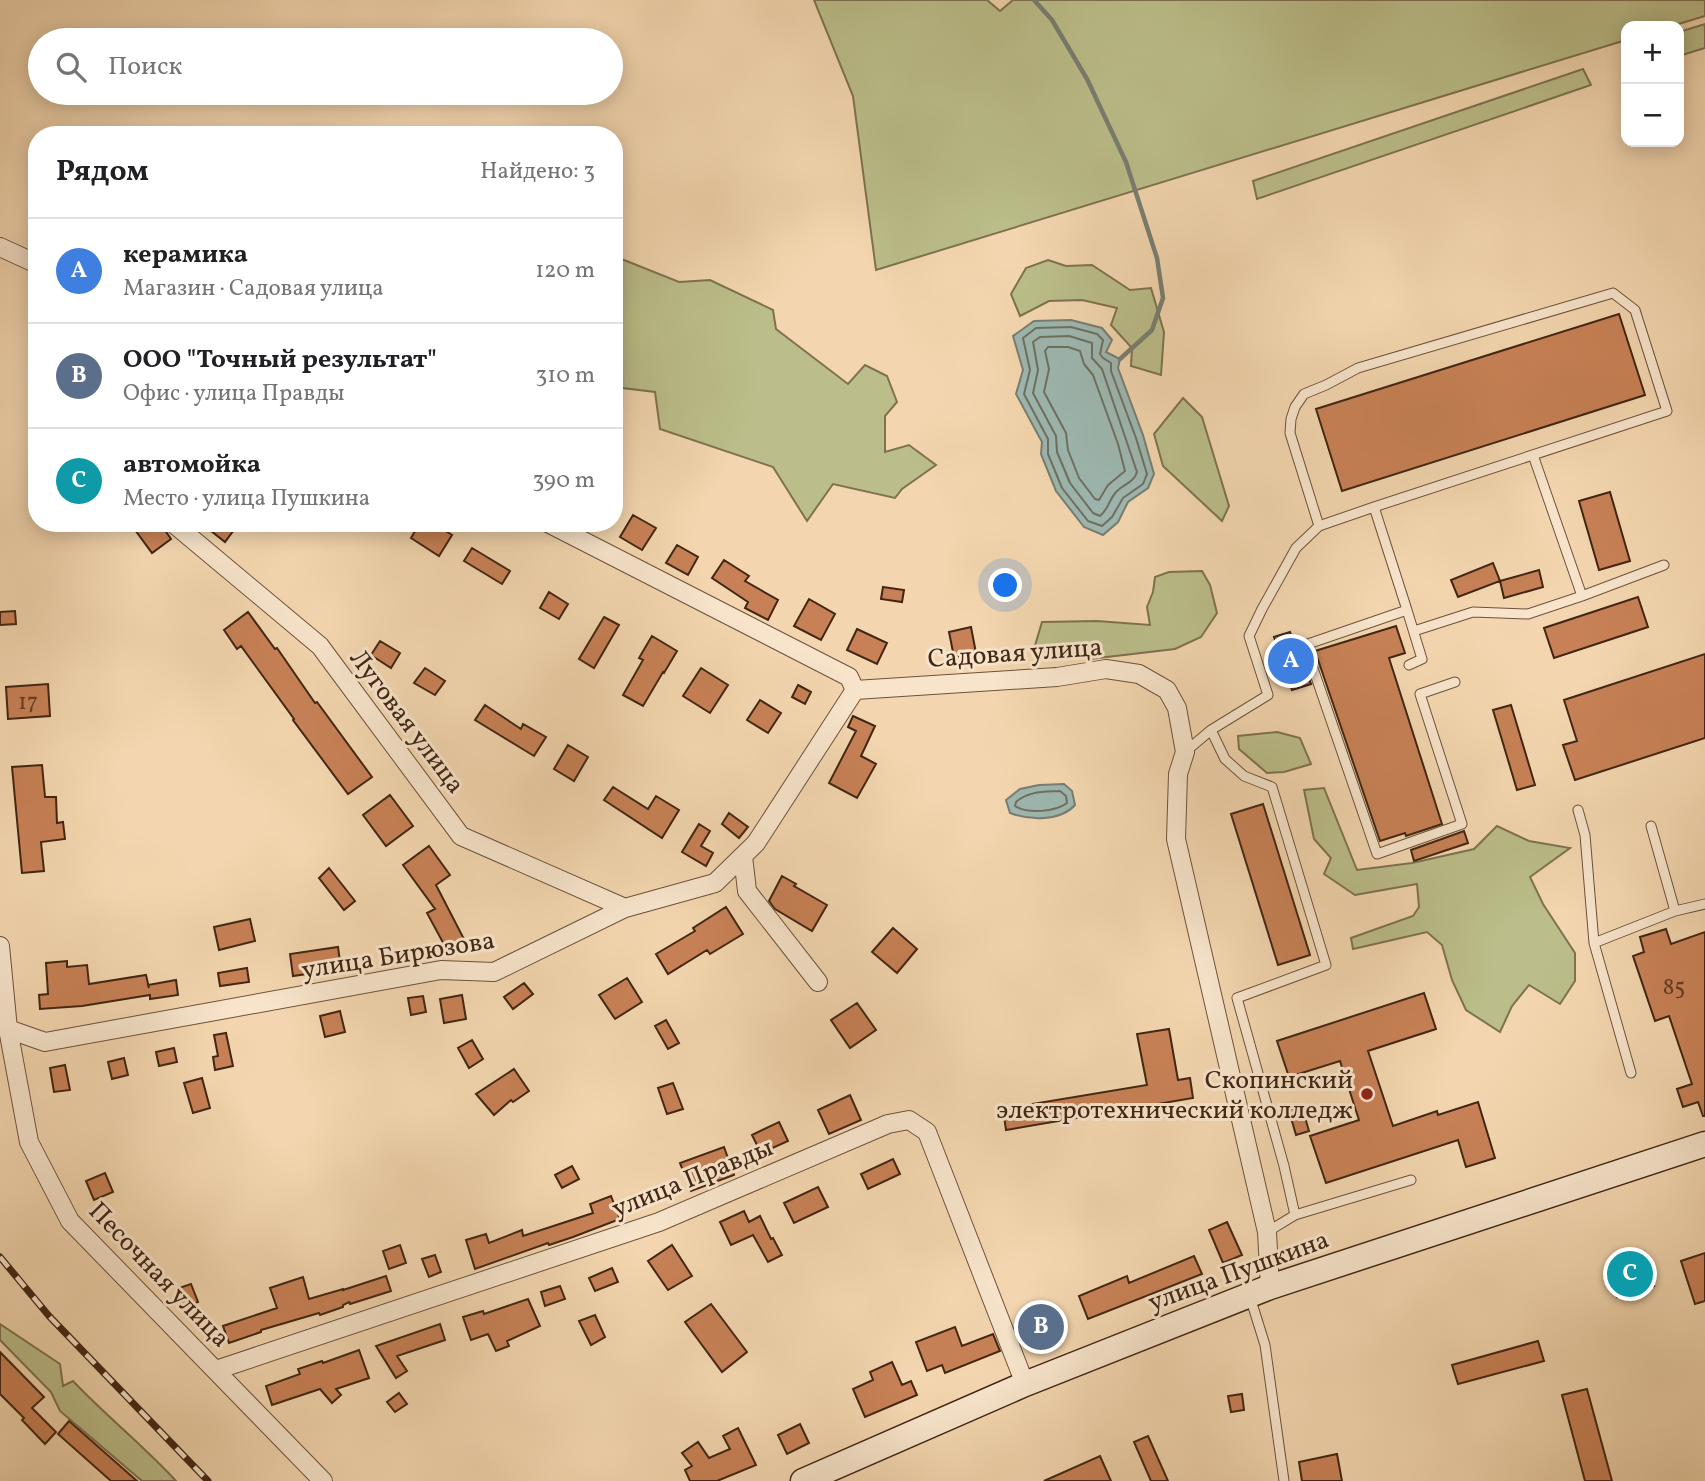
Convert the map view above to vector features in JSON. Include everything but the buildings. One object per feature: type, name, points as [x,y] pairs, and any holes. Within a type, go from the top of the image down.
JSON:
[{"type":"main road","name":"улица Пушкина","points":[[803,1481],[1025,1384],[1260,1291],[1705,1144]]},
{"type":"street","points":[[0,247],[28,260]]},
{"type":"street","name":"Луговая улица","points":[[184,532],[320,646],[461,836],[625,908]]},
{"type":"street","points":[[566,532],[849,677],[855,690]]},
{"type":"street","name":"Садовая улица","points":[[855,690],[1058,677],[1106,669],[1139,674],[1167,690],[1177,708],[1185,752],[1178,774],[1176,839],[1266,1231],[1260,1291]]},
{"type":"street","name":"улица Бирюзова","points":[[8,1029],[44,1042],[441,970],[494,972],[625,908],[715,883],[756,843],[855,690]]},
{"type":"street","points":[[743,856],[747,891],[818,982]]},
{"type":"street","name":"Песочная улица","points":[[0,946],[8,1029],[29,1142],[70,1221],[323,1481]]},
{"type":"street","name":"улица Правды","points":[[216,1370],[659,1222],[888,1124],[909,1119],[927,1132],[1025,1384]]},
{"type":"lane","points":[[1185,752],[1211,730],[1268,695],[1250,636],[1296,548],[1319,526],[1667,411],[1634,310],[1613,293],[1358,368],[1304,394],[1295,407],[1290,433],[1319,526]]},
{"type":"lane","points":[[1533,455],[1582,596]]},
{"type":"lane","points":[[1374,507],[1422,659],[1409,665]]},
{"type":"lane","points":[[1414,631],[1473,612],[1528,614],[1664,565]]},
{"type":"lane","points":[[1407,610],[1305,645],[1377,854],[1462,824],[1420,694],[1455,682]]},
{"type":"lane","points":[[1211,730],[1225,759],[1244,776],[1272,787],[1326,965],[1237,998],[1284,1166],[1294,1216]]},
{"type":"lane","points":[[1578,810],[1585,835],[1594,943],[1631,1073]]},
{"type":"lane","points":[[1651,826],[1675,911]]},
{"type":"lane","points":[[1594,943],[1675,911],[1705,904]]},
{"type":"lane","points":[[1266,1231],[1294,1216],[1411,1180]]},
{"type":"lane","points":[[1260,1291],[1284,1481]]},
{"type":"green space","points":[[814,0],[987,0],[1000,11],[1013,0],[1705,0],[1705,16],[1684,22],[1621,21],[1621,42],[876,270],[853,96]]},
{"type":"green space","points":[[1705,24],[1705,48],[1684,54],[1684,30]]},
{"type":"green space","points":[[1583,69],[1591,85],[1257,199],[1253,181]]},
{"type":"green space","points":[[623,260],[679,282],[710,280],[773,310],[776,329],[848,384],[865,365],[887,376],[897,402],[885,416],[885,452],[909,445],[936,465],[902,489],[895,498],[833,484],[807,521],[773,467],[660,429],[655,392],[623,388]]},
{"type":"green space","points":[[1048,260],[1066,266],[1092,265],[1130,290],[1151,288],[1164,332],[1161,375],[1131,366],[1132,348],[1111,325],[1117,308],[1082,300],[1049,301],[1020,316],[1011,294],[1026,268]]},
{"type":"green space","points":[[1183,398],[1202,417],[1229,506],[1222,521],[1163,466],[1154,434]]},
{"type":"green space","points":[[1202,571],[1210,585],[1217,613],[1201,637],[1175,649],[1090,659],[1034,649],[1042,622],[1097,621],[1150,625],[1147,607],[1155,577],[1169,572]]},
{"type":"green space","points":[[1277,732],[1300,738],[1311,764],[1284,772],[1267,773],[1239,749],[1238,736]]},
{"type":"green space","points":[[1324,788],[1357,870],[1412,863],[1474,849],[1497,826],[1529,841],[1570,848],[1530,877],[1543,904],[1575,953],[1575,981],[1560,1004],[1529,985],[1512,1006],[1500,1032],[1466,1010],[1452,980],[1442,945],[1427,932],[1353,949],[1351,938],[1413,916],[1419,907],[1417,884],[1355,895],[1324,874],[1331,858],[1314,839],[1304,790]]},
{"type":"green space","points":[[0,1324],[60,1364],[63,1386],[73,1381],[176,1481],[142,1481],[60,1411],[51,1392],[0,1340]]},
{"type":"water","points":[[1071,320],[1102,328],[1112,340],[1106,352],[1120,359],[1118,368],[1143,435],[1154,474],[1148,488],[1128,502],[1118,522],[1103,535],[1084,527],[1056,491],[1041,454],[1042,442],[1016,394],[1023,370],[1013,336],[1034,321]]},
{"type":"water","points":[[1064,784],[1072,791],[1075,805],[1069,811],[1044,818],[1010,813],[1006,800],[1020,789]]},
{"type":"waterway","points":[[1034,0],[1052,20],[1087,79],[1126,162],[1157,258],[1163,298],[1152,330],[1120,359]]},
{"type":"railway","points":[[0,1257],[49,1316],[208,1481]]},
{"type":"place","name":"керамика","points":[[1291,661]]},
{"type":"place","name":"Скопинский электротехнический колледж","points":[[1367,1094]]},
{"type":"place","name":"автомойка","points":[[1630,1274]]},
{"type":"place","name":"ООО \"Точный результат\"","points":[[1041,1327]]}]
